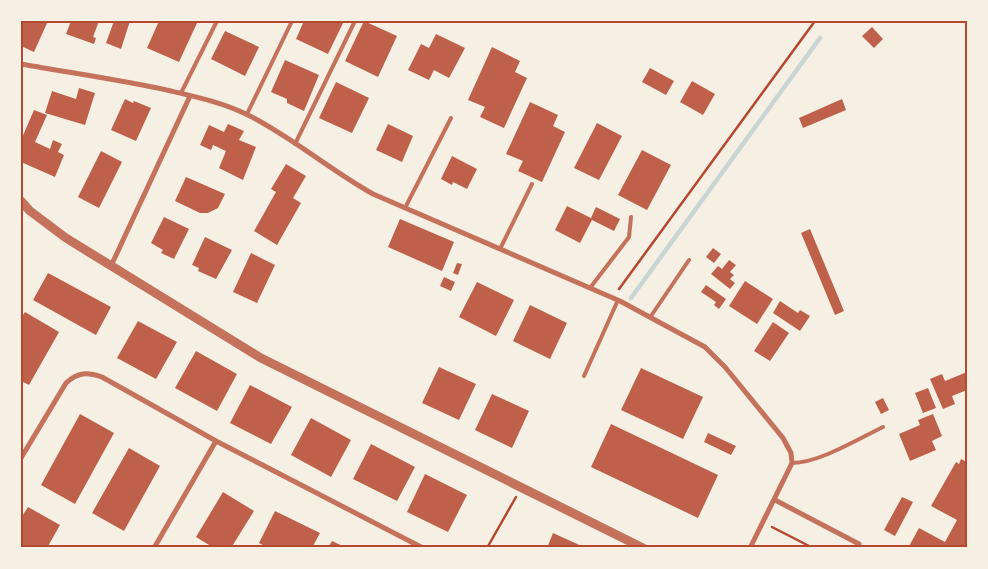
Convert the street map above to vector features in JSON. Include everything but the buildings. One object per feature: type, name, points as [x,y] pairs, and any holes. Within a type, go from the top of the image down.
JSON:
[{"type":"street","points":[[21,64],[127,81],[190,96],[247,114],[295,144],[342,177],[405,208],[618,300],[651,316],[705,347],[725,367],[784,438],[791,453],[792,463],[753,547]]},
{"type":"street","points":[[112,266],[190,96]]},
{"type":"street","points":[[21,201],[30,212],[66,238],[261,358],[643,548]]},
{"type":"street","points":[[21,458],[66,383],[74,375],[88,372],[102,377],[216,442],[423,548]]},
{"type":"street","points":[[154,548],[216,442]]},
{"type":"street","points":[[775,500],[860,544]]},
{"type":"lane","points":[[181,94],[216,21]]},
{"type":"lane","points":[[247,114],[292,21]]},
{"type":"lane","points":[[295,144],[355,21]]},
{"type":"lane","points":[[405,208],[451,118]]},
{"type":"lane","points":[[500,249],[532,184]]},
{"type":"lane","points":[[590,288],[629,237],[631,217]]},
{"type":"lane","points":[[651,316],[689,260]]},
{"type":"lane","points":[[584,376],[618,300]]},
{"type":"lane","points":[[792,463],[802,463],[815,458],[883,427]]},
{"type":"path","points":[[619,288],[815,21]]},
{"type":"path","points":[[486,548],[516,497]]},
{"type":"path","points":[[764,523],[813,548]]},
{"type":"waterway","points":[[631,298],[820,38]]}]
